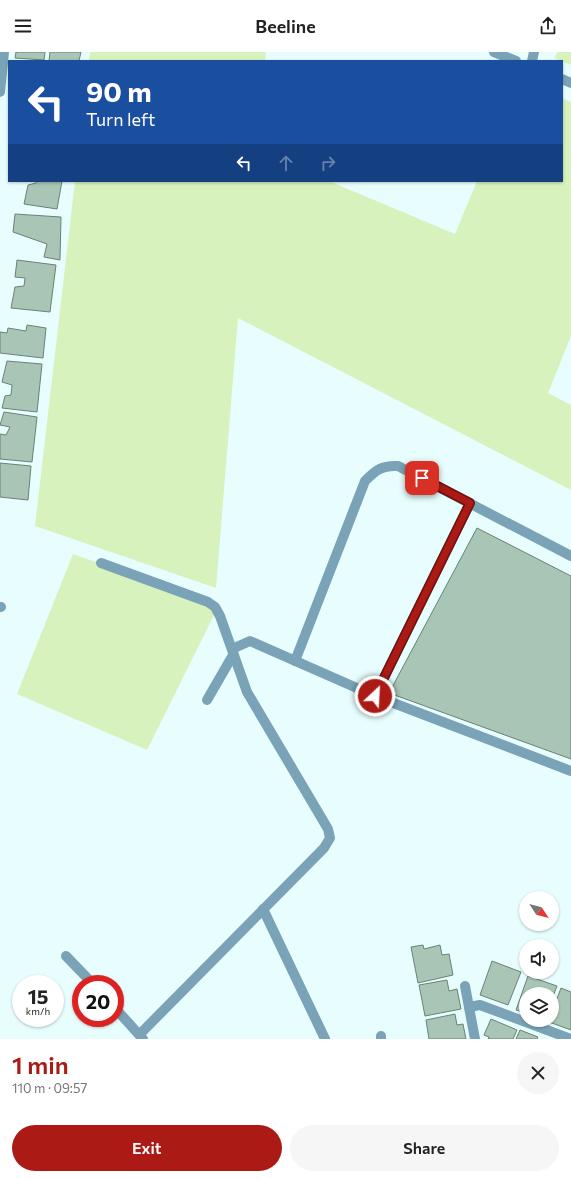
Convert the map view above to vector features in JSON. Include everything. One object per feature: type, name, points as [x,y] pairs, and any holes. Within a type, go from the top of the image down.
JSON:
[{"type":"street","points":[[0,92],[4,52]]},
{"type":"street","points":[[494,52],[514,60]]},
{"type":"street","points":[[295,661],[365,481],[375,471],[386,466],[398,466],[571,556]]},
{"type":"street","points":[[375,696],[470,503]]},
{"type":"street","points":[[101,563],[208,602],[215,607],[220,616],[247,692],[328,828],[330,838],[324,848],[263,909],[142,1037],[124,1018]]},
{"type":"street","points":[[207,700],[233,652],[250,641],[375,696],[571,771]]},
{"type":"street","points":[[263,909],[325,1039]]},
{"type":"street","points":[[66,956],[84,975]]},
{"type":"street","points":[[466,986],[475,1039]]},
{"type":"street","points":[[469,1007],[480,1005],[571,1039]]},
{"type":"green space","points":[[90,52],[266,52],[265,60],[89,60]]},
{"type":"green space","points":[[558,52],[571,52],[571,65],[563,62],[563,60],[554,58]]},
{"type":"green space","points":[[563,98],[571,102],[571,336],[548,393],[571,405],[571,490],[238,318],[216,588],[35,526],[75,182],[331,182],[455,234],[477,182],[563,182]]},
{"type":"green space","points":[[73,554],[219,605],[147,750],[17,694]]},
{"type":"building","points":[[16,52],[45,52],[44,60],[15,58]]},
{"type":"building","points":[[50,52],[81,52],[79,60],[49,60]]},
{"type":"building","points":[[62,182],[57,209],[24,204],[28,185],[36,183]]},
{"type":"building","points":[[15,214],[61,217],[60,260],[44,257],[47,244],[13,232]]},
{"type":"building","points":[[17,260],[56,265],[50,312],[11,308],[15,287],[24,286],[25,278],[15,277]]},
{"type":"building","points":[[27,325],[46,328],[43,358],[0,353],[0,332],[7,333],[8,328],[26,331]]},
{"type":"building","points":[[7,361],[42,364],[37,412],[2,408],[5,396],[11,395],[12,385],[2,382]]},
{"type":"building","points":[[4,412],[37,417],[32,462],[0,459],[0,434],[6,435],[10,427],[0,425]]},
{"type":"building","points":[[0,463],[31,466],[28,500],[0,497]]},
{"type":"building","points":[[477,528],[571,576],[571,759],[389,693]]},
{"type":"building","points":[[423,945],[424,949],[440,945],[442,955],[449,954],[453,975],[418,983],[411,947]]},
{"type":"building","points":[[492,961],[519,971],[519,977],[508,1005],[480,995]]},
{"type":"building","points":[[527,979],[537,979],[557,986],[557,987],[524,987]]},
{"type":"building","points":[[447,980],[449,991],[457,989],[461,1009],[425,1016],[419,985]]},
{"type":"building","points":[[561,988],[571,992],[571,1030],[559,1026],[559,993]]},
{"type":"building","points":[[519,1002],[519,1011],[516,1010]]},
{"type":"building","points":[[455,1014],[457,1025],[463,1024],[466,1039],[429,1039],[426,1020]]},
{"type":"building","points":[[491,1019],[517,1030],[513,1039],[488,1039],[489,1037],[484,1035]]},
{"type":"building","points":[[520,1030],[538,1037],[537,1039],[516,1039]]},
{"type":"route","points":[[375,696],[470,503],[422,478]]}]
